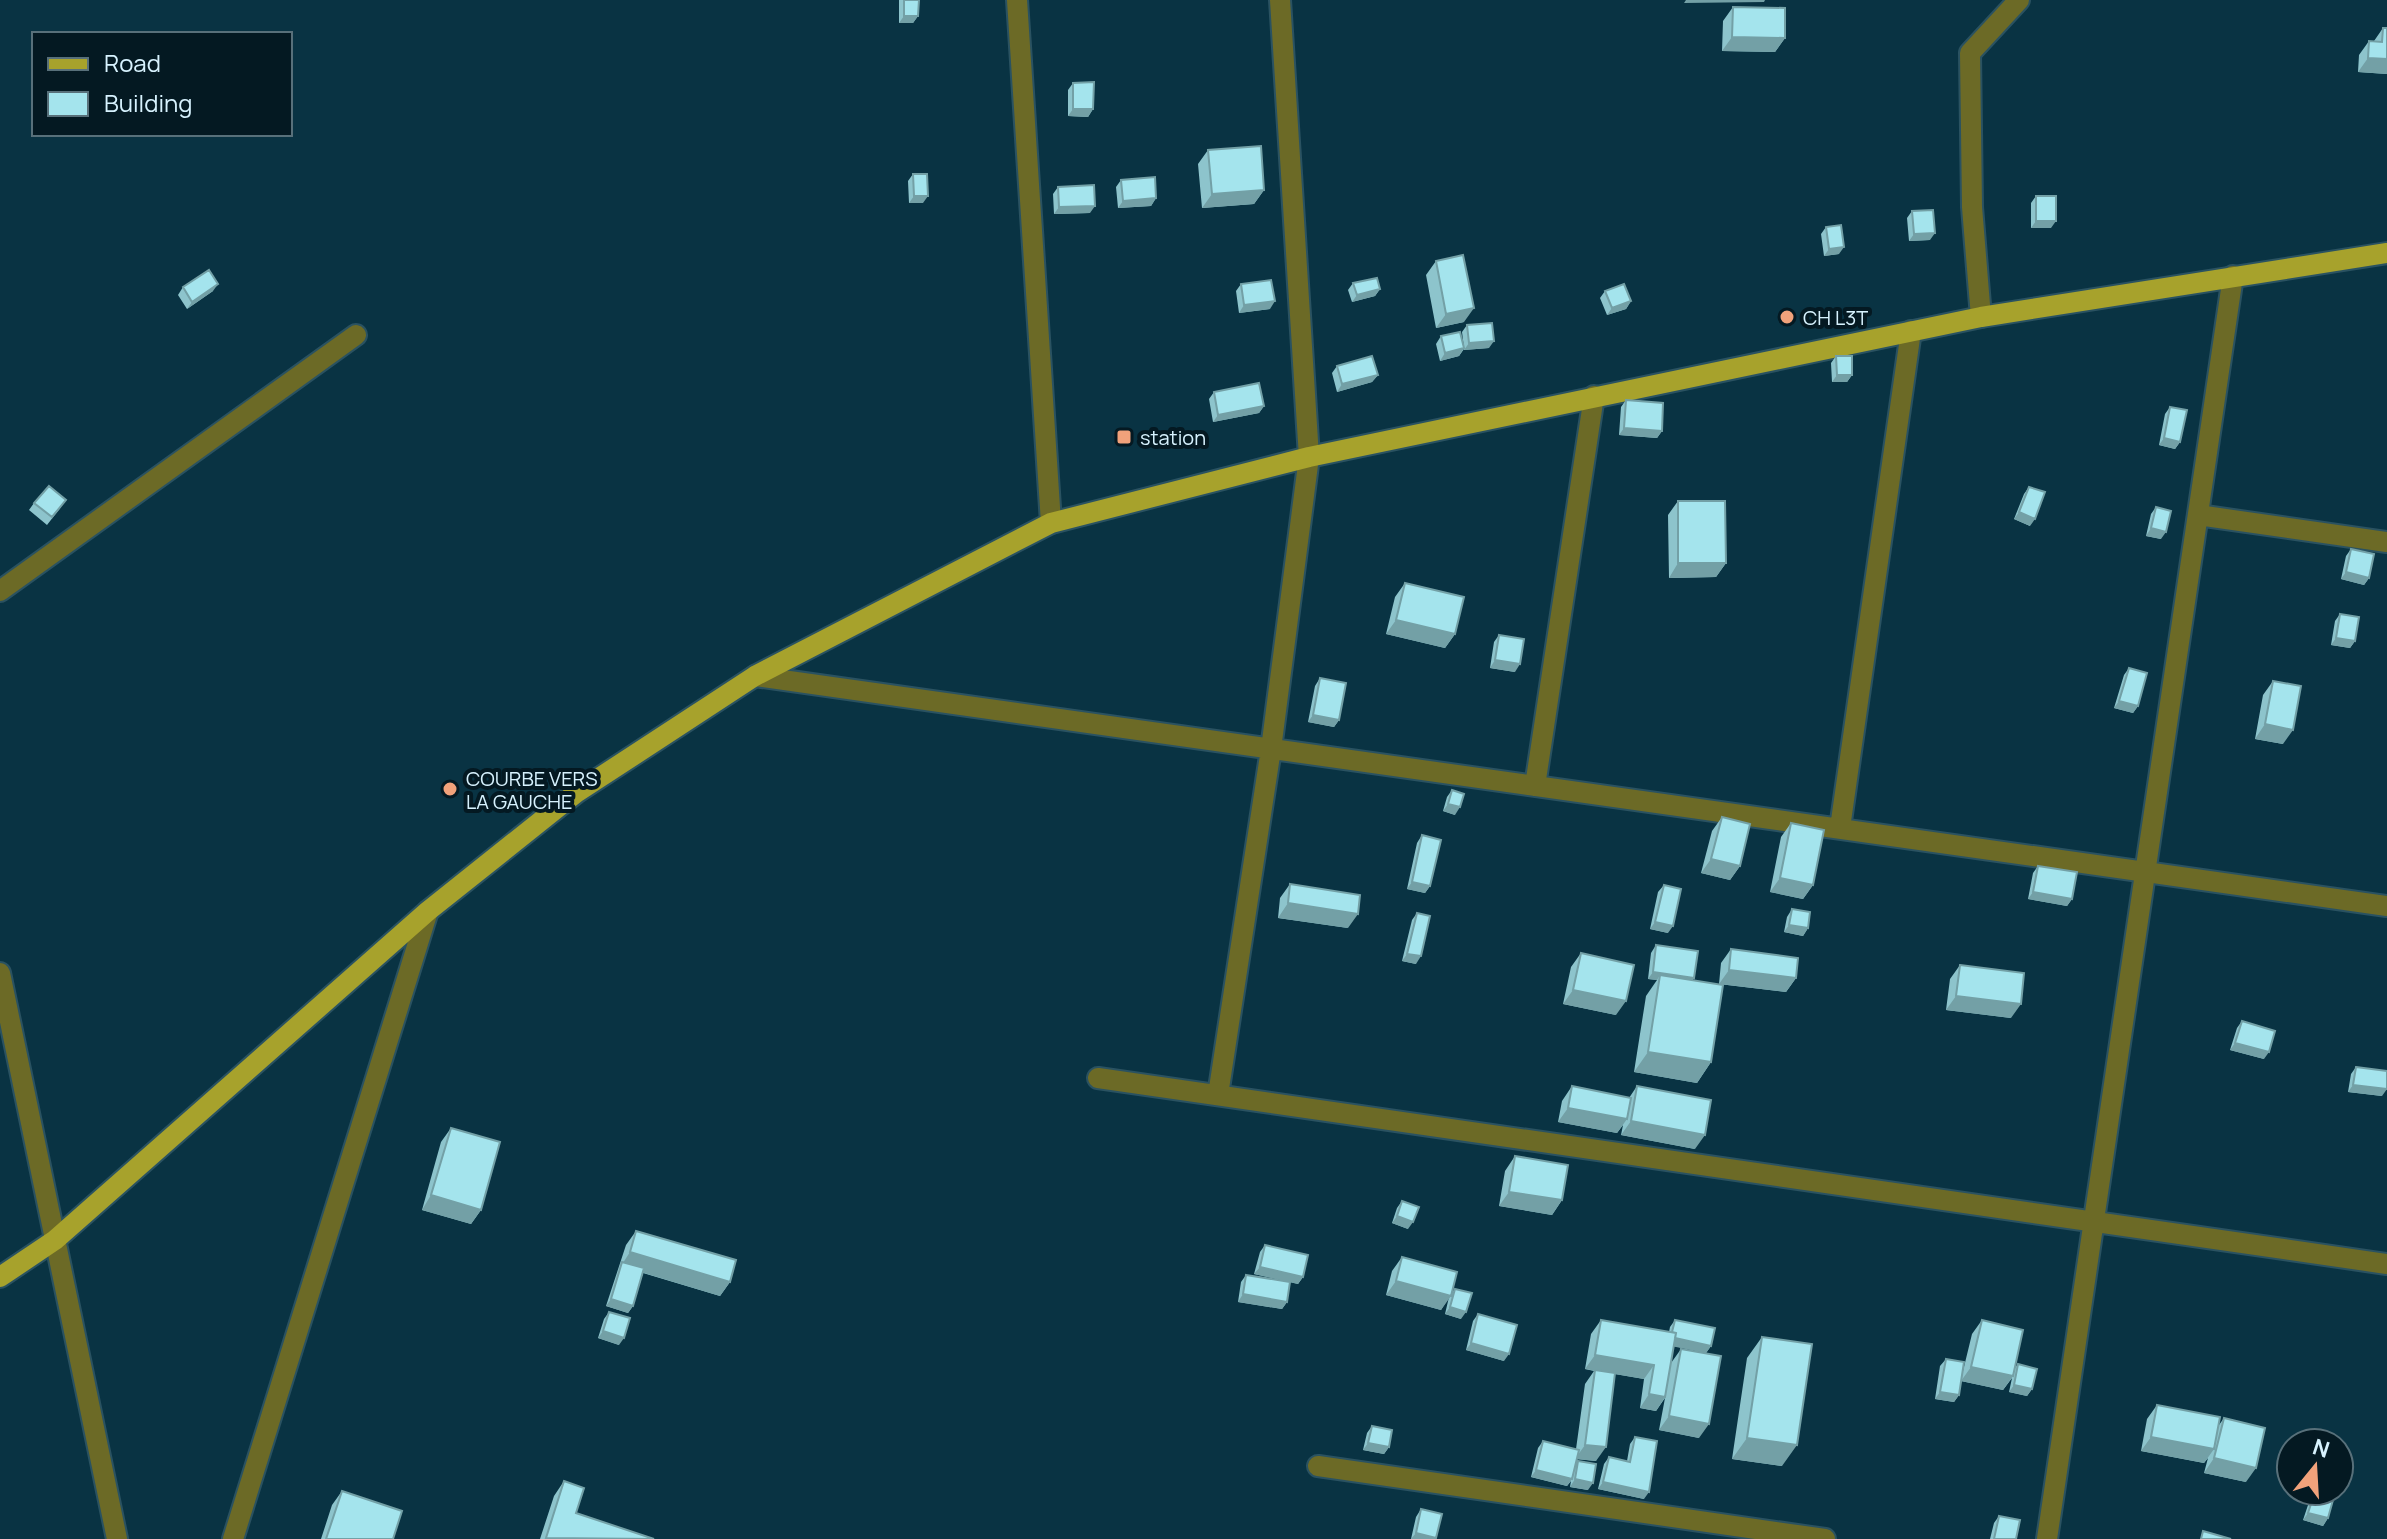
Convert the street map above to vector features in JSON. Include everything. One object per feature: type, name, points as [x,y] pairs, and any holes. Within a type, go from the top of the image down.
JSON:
[{"type":"main road","points":[[0,1277],[55,1240],[428,911],[576,793],[755,676],[1051,523],[1309,457],[1911,331],[1981,317],[2387,253]]},
{"type":"street","points":[[1017,0],[1051,523]]},
{"type":"street","points":[[1218,1095],[1271,749],[1309,457],[1280,0]]},
{"type":"street","points":[[1981,317],[1972,207],[1970,53],[2019,0]]},
{"type":"street","points":[[2047,1539],[2233,276]]},
{"type":"street","points":[[1840,828],[1911,331]]},
{"type":"street","points":[[0,591],[356,335]]},
{"type":"street","points":[[1535,786],[1594,396]]},
{"type":"street","points":[[2198,515],[2387,542]]},
{"type":"street","points":[[755,676],[2387,906]]},
{"type":"street","points":[[233,1539],[428,911]]},
{"type":"street","points":[[0,973],[117,1539]]},
{"type":"street","points":[[1098,1078],[2387,1264]]},
{"type":"street","points":[[1318,1466],[1825,1539]]},
{"type":"building","points":[[904,0],[919,0],[918,16],[904,16]]},
{"type":"building","points":[[1733,7],[1785,8],[1785,38],[1732,37]]},
{"type":"building","points":[[2383,28],[2387,28],[2387,59],[2368,58],[2369,41],[2382,42]]},
{"type":"building","points":[[1094,82],[1093,109],[1073,109],[1073,83]]},
{"type":"building","points":[[1261,146],[1264,190],[1212,194],[1208,150]]},
{"type":"building","points":[[913,174],[927,174],[928,196],[914,196]]},
{"type":"building","points":[[1155,177],[1156,198],[1123,201],[1121,180]]},
{"type":"building","points":[[1094,185],[1095,206],[1059,207],[1058,187]]},
{"type":"building","points":[[2036,196],[2056,196],[2056,221],[2036,221]]},
{"type":"building","points":[[1933,210],[1935,233],[1914,234],[1912,211]]},
{"type":"building","points":[[1841,225],[1844,247],[1829,249],[1826,227]]},
{"type":"building","points":[[1463,255],[1474,308],[1446,314],[1436,261]]},
{"type":"building","points":[[209,270],[218,284],[192,302],[183,287]]},
{"type":"building","points":[[1377,278],[1380,289],[1357,295],[1353,283]]},
{"type":"building","points":[[1271,280],[1275,301],[1244,305],[1241,284]]},
{"type":"building","points":[[1624,284],[1631,301],[1612,308],[1605,291]]},
{"type":"building","points":[[1492,323],[1494,341],[1469,343],[1467,325]]},
{"type":"building","points":[[1460,332],[1464,348],[1445,353],[1441,336]]},
{"type":"building","points":[[1372,356],[1378,375],[1342,384],[1337,366]]},
{"type":"building","points":[[1836,356],[1852,356],[1852,375],[1837,375]]},
{"type":"building","points":[[1259,383],[1264,406],[1218,415],[1214,392]]},
{"type":"building","points":[[1626,400],[1663,403],[1662,431],[1624,428]]},
{"type":"building","points":[[2170,407],[2187,410],[2180,442],[2164,438]]},
{"type":"building","points":[[49,486],[66,500],[52,517],[34,503]]},
{"type":"building","points":[[2029,487],[2045,492],[2035,519],[2019,512]]},
{"type":"building","points":[[1678,501],[1725,501],[1726,563],[1678,563]]},
{"type":"building","points":[[2156,507],[2171,511],[2166,532],[2151,528]]},
{"type":"building","points":[[2351,549],[2374,554],[2369,578],[2346,572]]},
{"type":"building","points":[[1405,583],[1464,597],[1455,634],[1396,620]]},
{"type":"building","points":[[2340,614],[2359,617],[2355,641],[2336,638]]},
{"type":"building","points":[[1499,635],[1524,639],[1520,664],[1495,660]]},
{"type":"building","points":[[2129,668],[2147,673],[2138,706],[2119,701]]},
{"type":"building","points":[[1320,678],[1346,683],[1339,720],[1313,715]]},
{"type":"building","points":[[2273,681],[2301,686],[2293,730],[2265,724]]},
{"type":"building","points":[[1452,790],[1464,794],[1460,807],[1448,804]]},
{"type":"building","points":[[1722,817],[1750,824],[1740,866],[1711,859]]},
{"type":"building","points":[[1791,823],[1824,830],[1813,885],[1780,878]]},
{"type":"building","points":[[1422,835],[1441,840],[1430,886],[1412,882]]},
{"type":"building","points":[[2038,866],[2077,872],[2072,899],[2033,892]]},
{"type":"building","points":[[1290,884],[1360,895],[1358,914],[1288,903]]},
{"type":"building","points":[[1664,885],[1681,889],[1673,926],[1655,922]]},
{"type":"building","points":[[1792,909],[1810,912],[1808,928],[1789,925]]},
{"type":"building","points":[[1417,913],[1430,916],[1421,956],[1407,954]]},
{"type":"building","points":[[1656,945],[1698,951],[1694,978],[1653,972]]},
{"type":"building","points":[[1731,949],[1798,958],[1796,978],[1729,970]]},
{"type":"building","points":[[1581,953],[1634,965],[1626,1001],[1573,990]]},
{"type":"building","points":[[1960,965],[2024,973],[2021,1004],[1956,996]]},
{"type":"building","points":[[1660,975],[1723,985],[1711,1062],[1648,1052]]},
{"type":"building","points":[[2242,1021],[2275,1031],[2269,1052],[2235,1043]]},
{"type":"building","points":[[2356,1067],[2387,1071],[2387,1089],[2353,1085]]},
{"type":"building","points":[[1572,1086],[1631,1098],[1627,1119],[1568,1108]]},
{"type":"building","points":[[1637,1086],[1711,1100],[1705,1135],[1631,1121]]},
{"type":"building","points":[[451,1128],[500,1142],[481,1210],[431,1195]]},
{"type":"building","points":[[1515,1156],[1568,1165],[1562,1200],[1509,1192]]},
{"type":"building","points":[[1402,1201],[1419,1207],[1413,1222],[1397,1216]]},
{"type":"building","points":[[636,1231],[736,1260],[730,1282],[630,1252]]},
{"type":"building","points":[[1265,1245],[1308,1255],[1303,1277],[1260,1267]]},
{"type":"building","points":[[1402,1257],[1457,1272],[1451,1296],[1396,1281]]},
{"type":"building","points":[[622,1262],[644,1268],[633,1306],[611,1299]]},
{"type":"building","points":[[1246,1275],[1290,1282],[1287,1302],[1243,1294]]},
{"type":"building","points":[[1455,1289],[1472,1293],[1466,1312],[1450,1307]]},
{"type":"building","points":[[609,1312],[630,1318],[624,1338],[603,1331]]},
{"type":"building","points":[[1478,1314],[1517,1325],[1509,1354],[1471,1343]]},
{"type":"building","points":[[1601,1320],[1676,1333],[1665,1397],[1649,1394],[1654,1365],[1595,1355]]},
{"type":"building","points":[[1675,1320],[1715,1328],[1711,1346],[1675,1338],[1676,1333],[1672,1332]]},
{"type":"building","points":[[1982,1320],[2023,1330],[2013,1376],[1971,1367]]},
{"type":"building","points":[[1762,1337],[1812,1344],[1797,1445],[1747,1438]]},
{"type":"building","points":[[1681,1349],[1721,1356],[1709,1424],[1669,1416]]},
{"type":"building","points":[[1946,1359],[1964,1362],[1959,1395],[1940,1392]]},
{"type":"building","points":[[2018,1364],[2037,1369],[2032,1389],[2014,1385]]},
{"type":"building","points":[[1595,1370],[1615,1373],[1606,1447],[1585,1445]]},
{"type":"building","points":[[2157,1405],[2220,1417],[2214,1449],[2151,1437]]},
{"type":"building","points":[[2224,1418],[2265,1428],[2256,1468],[2214,1458]]},
{"type":"building","points":[[1372,1426],[1392,1430],[1389,1447],[1368,1443]]},
{"type":"building","points":[[1635,1437],[1657,1441],[1649,1492],[1603,1482],[1609,1457],[1630,1462]]},
{"type":"building","points":[[1543,1441],[1579,1450],[1572,1479],[1536,1470]]},
{"type":"building","points":[[1578,1461],[1596,1464],[1593,1483],[1575,1479]]},
{"type":"building","points":[[564,1481],[584,1488],[576,1513],[654,1539],[546,1538]]},
{"type":"building","points":[[342,1491],[402,1511],[393,1539],[326,1539]]},
{"type":"building","points":[[2310,1507],[2331,1507],[2328,1518],[2308,1513]]},
{"type":"building","points":[[1421,1509],[1442,1514],[1436,1538],[1416,1533]]},
{"type":"building","points":[[1999,1516],[2020,1520],[2016,1539],[1994,1539]]},
{"type":"building","points":[[2203,1531],[2231,1539],[2201,1539]]},
{"type":"place","name":"CH L3T","points":[[1787,317]]},
{"type":"place","name":"station","points":[[1124,437]]},
{"type":"place","name":"COURBE VERS LA GAUCHE","points":[[450,789]]}]
